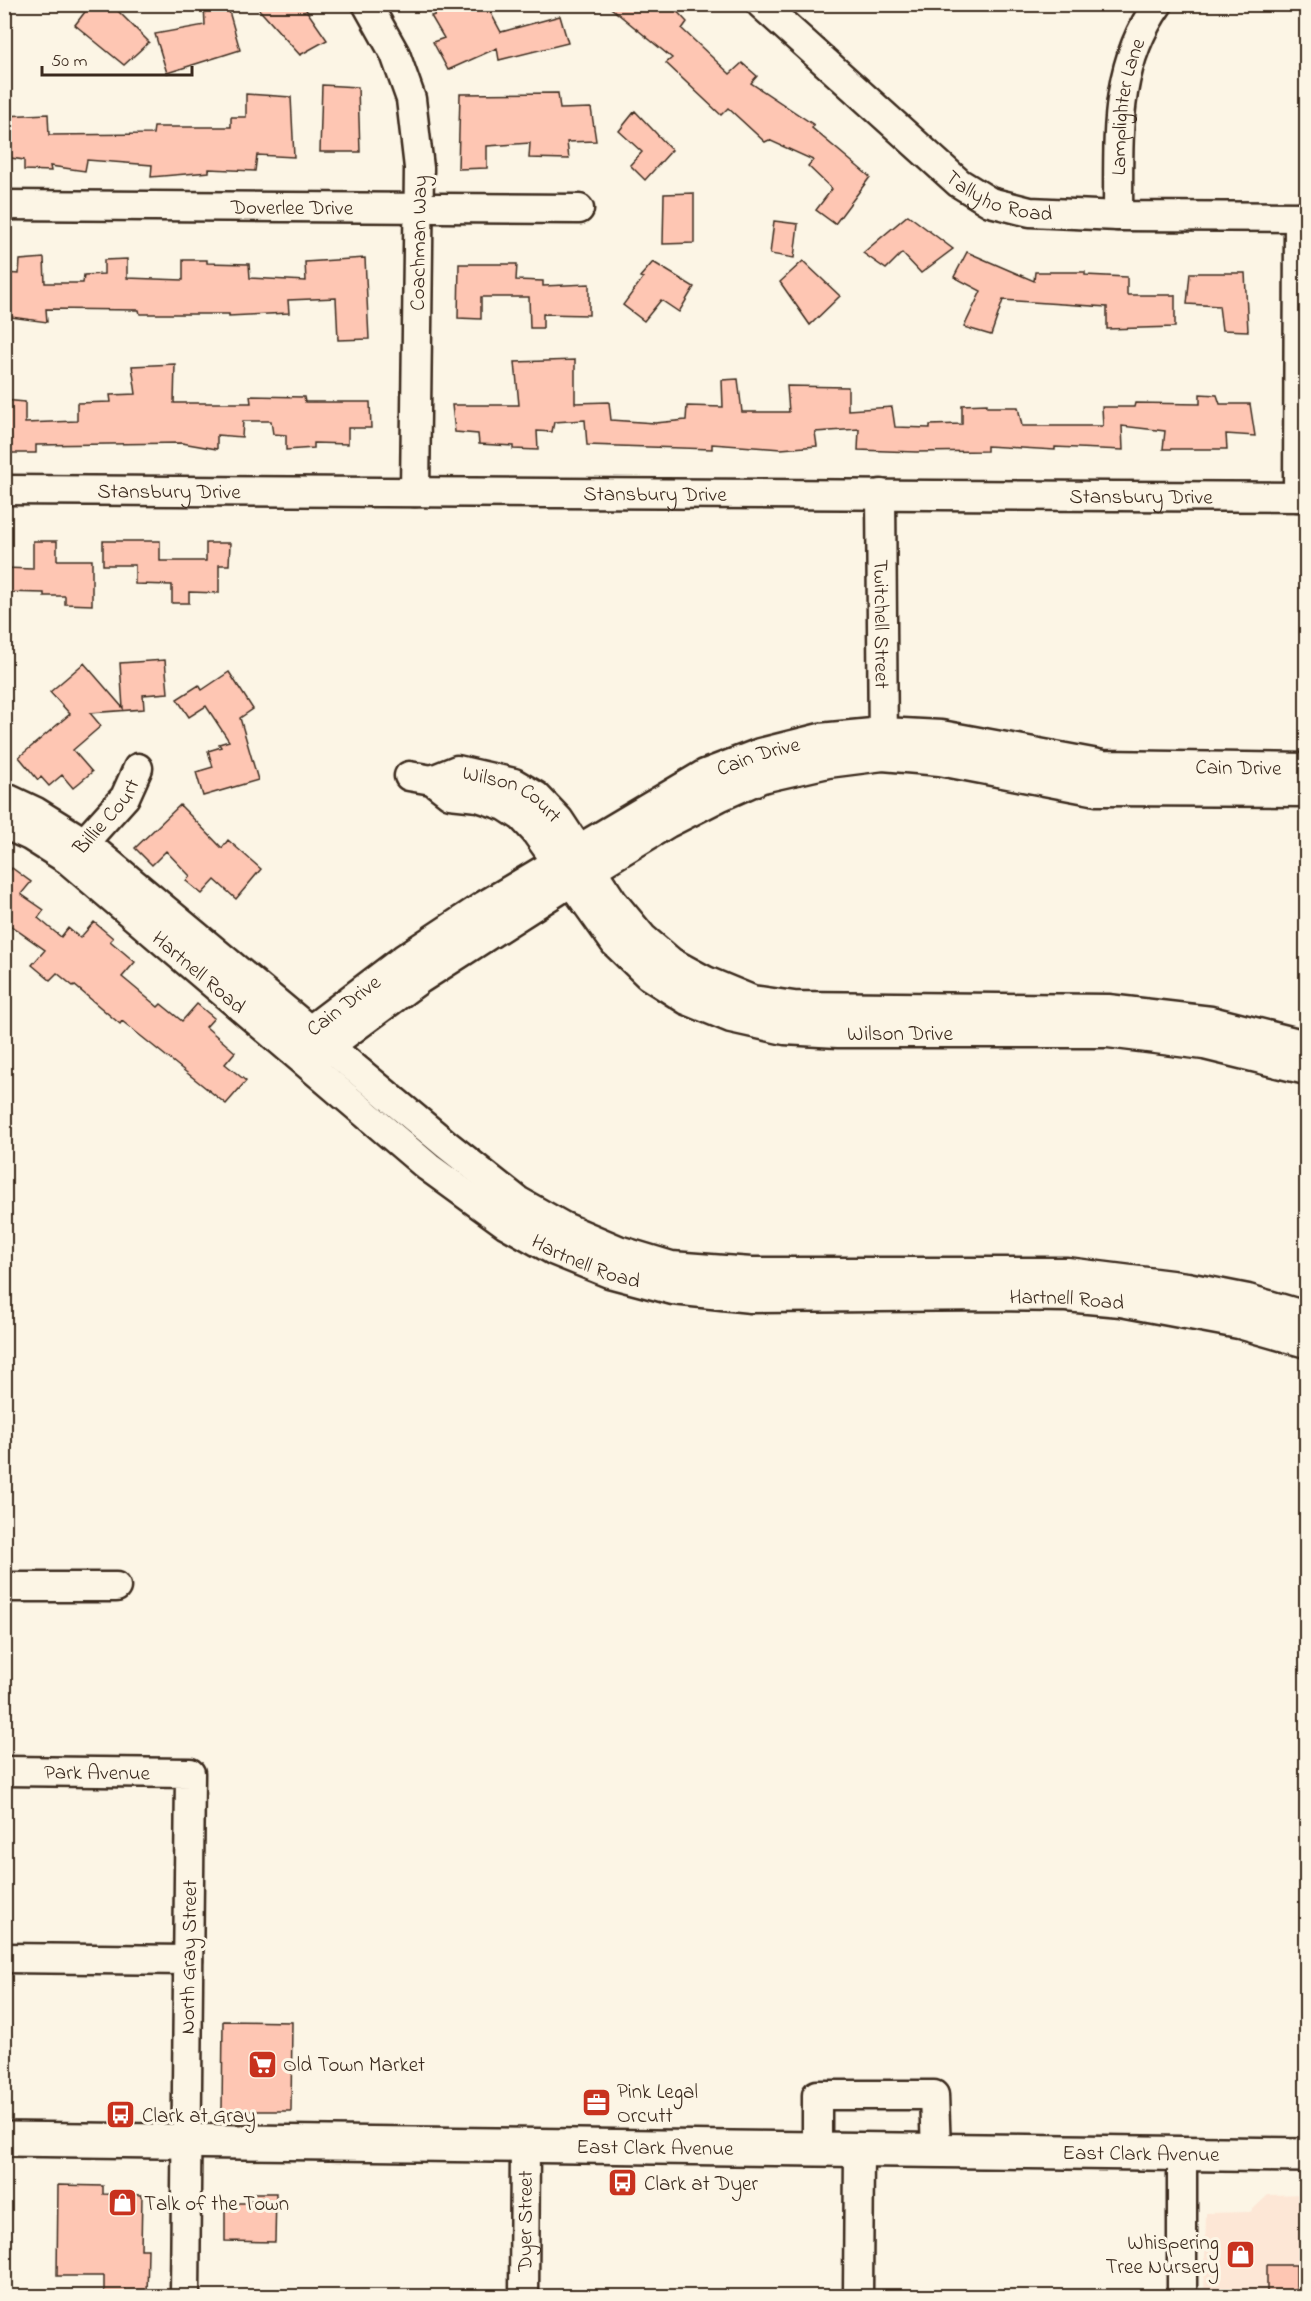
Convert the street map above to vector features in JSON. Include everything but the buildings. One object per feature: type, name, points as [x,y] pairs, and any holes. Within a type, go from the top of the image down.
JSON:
[{"type":"main road","name":"East Clark Avenue","points":[[4,2139],[1306,2155]]},
{"type":"street","name":"Coachman Way","points":[[367,4],[395,54],[411,99],[419,168],[415,492]]},
{"type":"street","name":"Lamplighter Lane","points":[[1118,216],[1122,99],[1129,60],[1145,22],[1158,4]]},
{"type":"street","name":"Tallyho Road","points":[[778,10],[959,183],[990,202],[1030,212],[1118,216],[1303,217]]},
{"type":"street","name":"Doverlee Drive","points":[[4,205],[579,209]]},
{"type":"street","points":[[1302,497],[1303,217]]},
{"type":"street","name":"Stansbury Drive","points":[[4,490],[1302,497]]},
{"type":"street","name":"Twitchell Street","points":[[881,494],[883,744]]},
{"type":"street","name":"Cain Drive","points":[[310,1049],[405,958],[485,905],[574,865],[705,774],[760,753],[820,738],[883,744],[941,735],[1103,765],[1241,780],[1306,792]]},
{"type":"street","name":"Billie Court","points":[[76,851],[125,797],[138,768]]},
{"type":"street","name":"Cain Drive","points":[[1241,780],[1306,768]]},
{"type":"street","name":"Wilson Court","points":[[420,778],[450,794],[478,797],[505,806],[522,817],[574,865]]},
{"type":"street","name":"Hartnell Road","points":[[4,797],[36,812],[76,851],[310,1049],[428,1167],[505,1223],[555,1251],[609,1273],[673,1290],[751,1285],[999,1283],[1067,1272],[1140,1280],[1248,1299],[1306,1316]]},
{"type":"street","name":"Hartnell Road","points":[[4,824],[30,836],[76,851]]},
{"type":"street","name":"Wilson Drive","points":[[574,865],[615,943],[648,975],[687,1000],[731,1018],[796,1030],[838,1033],[1108,1009],[1211,1021],[1306,1045]]},
{"type":"street","name":"Wilson Drive","points":[[985,1019],[1204,1045],[1306,1070]]},
{"type":"street","name":"Hartnell Road","points":[[999,1283],[1066,1297],[1121,1302],[1239,1324],[1306,1343]]},
{"type":"street","points":[[8,1580],[116,1587]]},
{"type":"street","name":"Park Avenue","points":[[4,1771],[190,1773]]},
{"type":"street","name":"North Gray Street","points":[[185,2296],[190,1773]]},
{"type":"street","points":[[4,1958],[188,1960]]},
{"type":"street","points":[[817,2150],[817,2095],[934,2096],[936,2151]]},
{"type":"street","name":"Dyer Street","points":[[524,2296],[525,2146]]},
{"type":"street","points":[[858,2296],[859,2150]]},
{"type":"street","points":[[1182,2155],[1182,2296]]},
{"type":"shaded area","points":[[1306,2194],[1306,2296],[1204,2296],[1206,2213],[1250,2212],[1268,2195]]},
{"type":"place","name":"Old Town Market","points":[[262,2064]]},
{"type":"place","name":"Pink Legal Orcutt","points":[[596,2103]]},
{"type":"place","name":"Clark at Gray","points":[[121,2115]]},
{"type":"place","name":"Clark at Dyer","points":[[623,2183]]},
{"type":"place","name":"Talk of the Town","points":[[123,2203]]},
{"type":"place","name":"Whispering Tree Nursery","points":[[1240,2254]]}]
